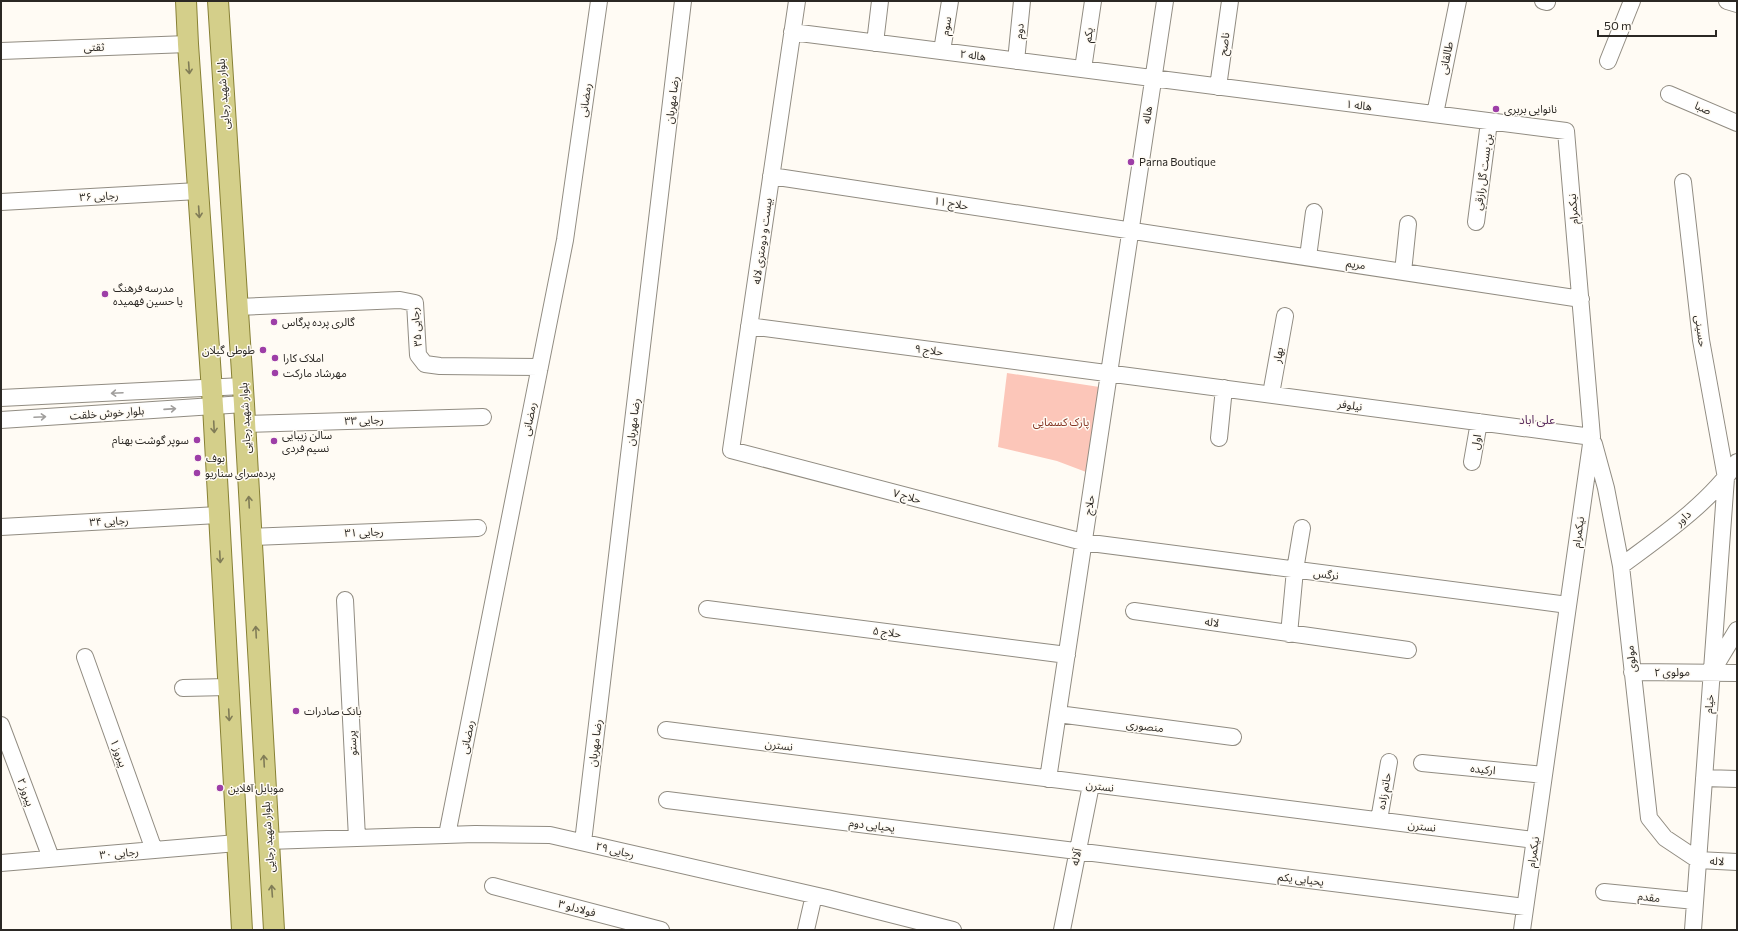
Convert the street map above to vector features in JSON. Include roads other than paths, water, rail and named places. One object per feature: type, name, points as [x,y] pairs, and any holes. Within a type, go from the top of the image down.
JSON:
[{"type":"main road","points":[[186,1],[212,397],[242,930]]},
{"type":"main road","name":"بلوار شهید رجایی","points":[[218,1],[244,405],[274,930]]},
{"type":"street","name":"رمضانی","points":[[447,835],[565,240],[599,1]]},
{"type":"street","name":"رضا مهربان","points":[[583,842],[683,1]]},
{"type":"street","name":"بیست و دومتری لاله","points":[[731,450],[797,1]]},
{"type":"street","points":[[875,43],[880,1]]},
{"type":"street","name":"سوم","points":[[942,51],[950,1]]},
{"type":"street","name":"دوم","points":[[1016,61],[1022,1]]},
{"type":"street","name":"یکم","points":[[1083,69],[1093,1]]},
{"type":"street","name":"هاله","points":[[1130,230],[1165,1]]},
{"type":"street","name":"ناصح","points":[[1218,87],[1230,1]]},
{"type":"street","name":"طالقانی","points":[[1435,114],[1458,1]]},
{"type":"street","points":[[1608,61],[1632,1]]},
{"type":"street","points":[[1728,1],[1737,4]]},
{"type":"street","name":"هاله ۲","points":[[792,32],[1153,78]]},
{"type":"street","name":"ثقتی","points":[[1,51],[188,44]]},
{"type":"street","name":"هاله ۱","points":[[1153,78],[1566,131]]},
{"type":"street","name":"صبا","points":[[1669,94],[1737,123]]},
{"type":"street","name":"بن بست گل رازقي","points":[[1476,222],[1489,122]]},
{"type":"street","name":"نیکمرام","points":[[1522,930],[1592,437],[1566,131]]},
{"type":"street","name":"حلاج ۱۱","points":[[771,176],[1130,230]]},
{"type":"street","name":"حسینی","points":[[1683,182],[1701,340],[1726,478]]},
{"type":"street","name":"رجایی ۳۶","points":[[1,202],[198,191]]},
{"type":"street","points":[[1308,257],[1314,212]]},
{"type":"street","points":[[1403,272],[1408,224]]},
{"type":"street","name":"مریم","points":[[1130,230],[1581,298]]},
{"type":"street","name":"حلاج","points":[[1048,779],[1130,230]]},
{"type":"street","name":"رجایی ۳۵","points":[[237,307],[400,300],[415,303],[418,355],[426,364],[440,366],[540,367]]},
{"type":"street","name":"بهار","points":[[1271,394],[1285,316]]},
{"type":"street","name":"حلاج ۹","points":[[749,326],[1109,373]]},
{"type":"street","name":"نیلوفر","points":[[1109,373],[1592,437]]},
{"type":"street","points":[[1219,438],[1224,388]]},
{"type":"street","name":"بلوار خوش خلقت","points":[[1,398],[212,397]]},
{"type":"street","name":"بلوار خوش خلقت","points":[[1,420],[212,397]]},
{"type":"street","name":"رجایی ۳۳","points":[[212,397],[244,405],[483,417]]},
{"type":"street","name":"اول","points":[[1472,462],[1479,422]]},
{"type":"street","name":"مولوی","points":[[1592,437],[1606,488],[1620,566],[1649,818],[1664,838],[1698,860]]},
{"type":"street","name":"حلاج ۷","points":[[731,450],[1083,542]]},
{"type":"street","name":"داور","points":[[1620,566],[1674,526],[1726,478],[1737,462]]},
{"type":"street","name":"خیام","points":[[1693,930],[1726,478]]},
{"type":"street","name":"رجایی ۳۴","points":[[1,527],[218,515]]},
{"type":"street","name":"رجایی ۳۱","points":[[251,537],[478,528]]},
{"type":"street","points":[[1289,634],[1295,570],[1302,528]]},
{"type":"street","name":"نرگس","points":[[1083,542],[1568,605]]},
{"type":"street","name":"پرستو","points":[[346,600],[357,838]]},
{"type":"street","name":"حلاج ۵","points":[[707,609],[1067,654]]},
{"type":"street","name":"لاله","points":[[1134,611],[1408,650]]},
{"type":"street","points":[[1712,672],[1737,630]]},
{"type":"street","name":"پیروز ۱","points":[[85,657],[154,850]]},
{"type":"street","name":"مولوی ۲","points":[[1632,672],[1737,673]]},
{"type":"street","points":[[183,688],[228,687]]},
{"type":"street","name":"منصوری","points":[[1058,714],[1233,737]]},
{"type":"street","name":"پیروز ۲","points":[[1,725],[50,858]]},
{"type":"street","name":"نسترن","points":[[666,730],[1534,840]]},
{"type":"street","name":"حاتم زاده","points":[[1379,820],[1389,762]]},
{"type":"street","name":"ارکیده","points":[[1422,763],[1544,775]]},
{"type":"street","points":[[1704,778],[1737,779]]},
{"type":"street","name":"آلاله","points":[[1062,930],[1091,785]]},
{"type":"street","name":"یحیایی دوم","points":[[667,800],[1077,851]]},
{"type":"street","name":"رجایی ۲۹","points":[[268,841],[447,835],[550,835],[814,895],[953,930]]},
{"type":"street","name":"رجایی ۳۰","points":[[1,863],[237,843]]},
{"type":"street","name":"یحیایی یکم","points":[[1077,851],[1525,907]]},
{"type":"street","name":"لاله","points":[[1698,860],[1737,862]]},
{"type":"street","name":"فولادلو ۳","points":[[493,886],[661,930]]},
{"type":"street","name":"مقدم","points":[[1604,892],[1695,902]]},
{"type":"street","points":[[806,930],[814,895]]},
{"type":"place","name":"نانوایی بربری","points":[[1496,109]]},
{"type":"place","name":"Parna Boutique","points":[[1131,162]]},
{"type":"place","name":"مدرسه فرهنگ یا حسین فهمیده","points":[[105,294]]},
{"type":"place","name":"گالری پرده پرگاس","points":[[274,322]]},
{"type":"place","name":"طوطی گیلان","points":[[263,350]]},
{"type":"place","name":"املاک کارا","points":[[275,358]]},
{"type":"place","name":"مهرشاد مارکت","points":[[275,373]]},
{"type":"place","name":"سوپر گوشت بهنام","points":[[197,440]]},
{"type":"place","name":"سالن زیبایی نسیم فردی","points":[[274,441]]},
{"type":"place","name":"بوف","points":[[198,458]]},
{"type":"place","name":"پرده‌سرای سناریو","points":[[197,473]]},
{"type":"place","name":"بانک صادرات","points":[[296,711]]},
{"type":"place","name":"موبایل آفلاین","points":[[220,788]]},
{"type":"district","name":"علی اباد","points":[[1537,420]]},
{"type":"park label","name":"پارک کسمایی","points":[[1061,422]]}]
